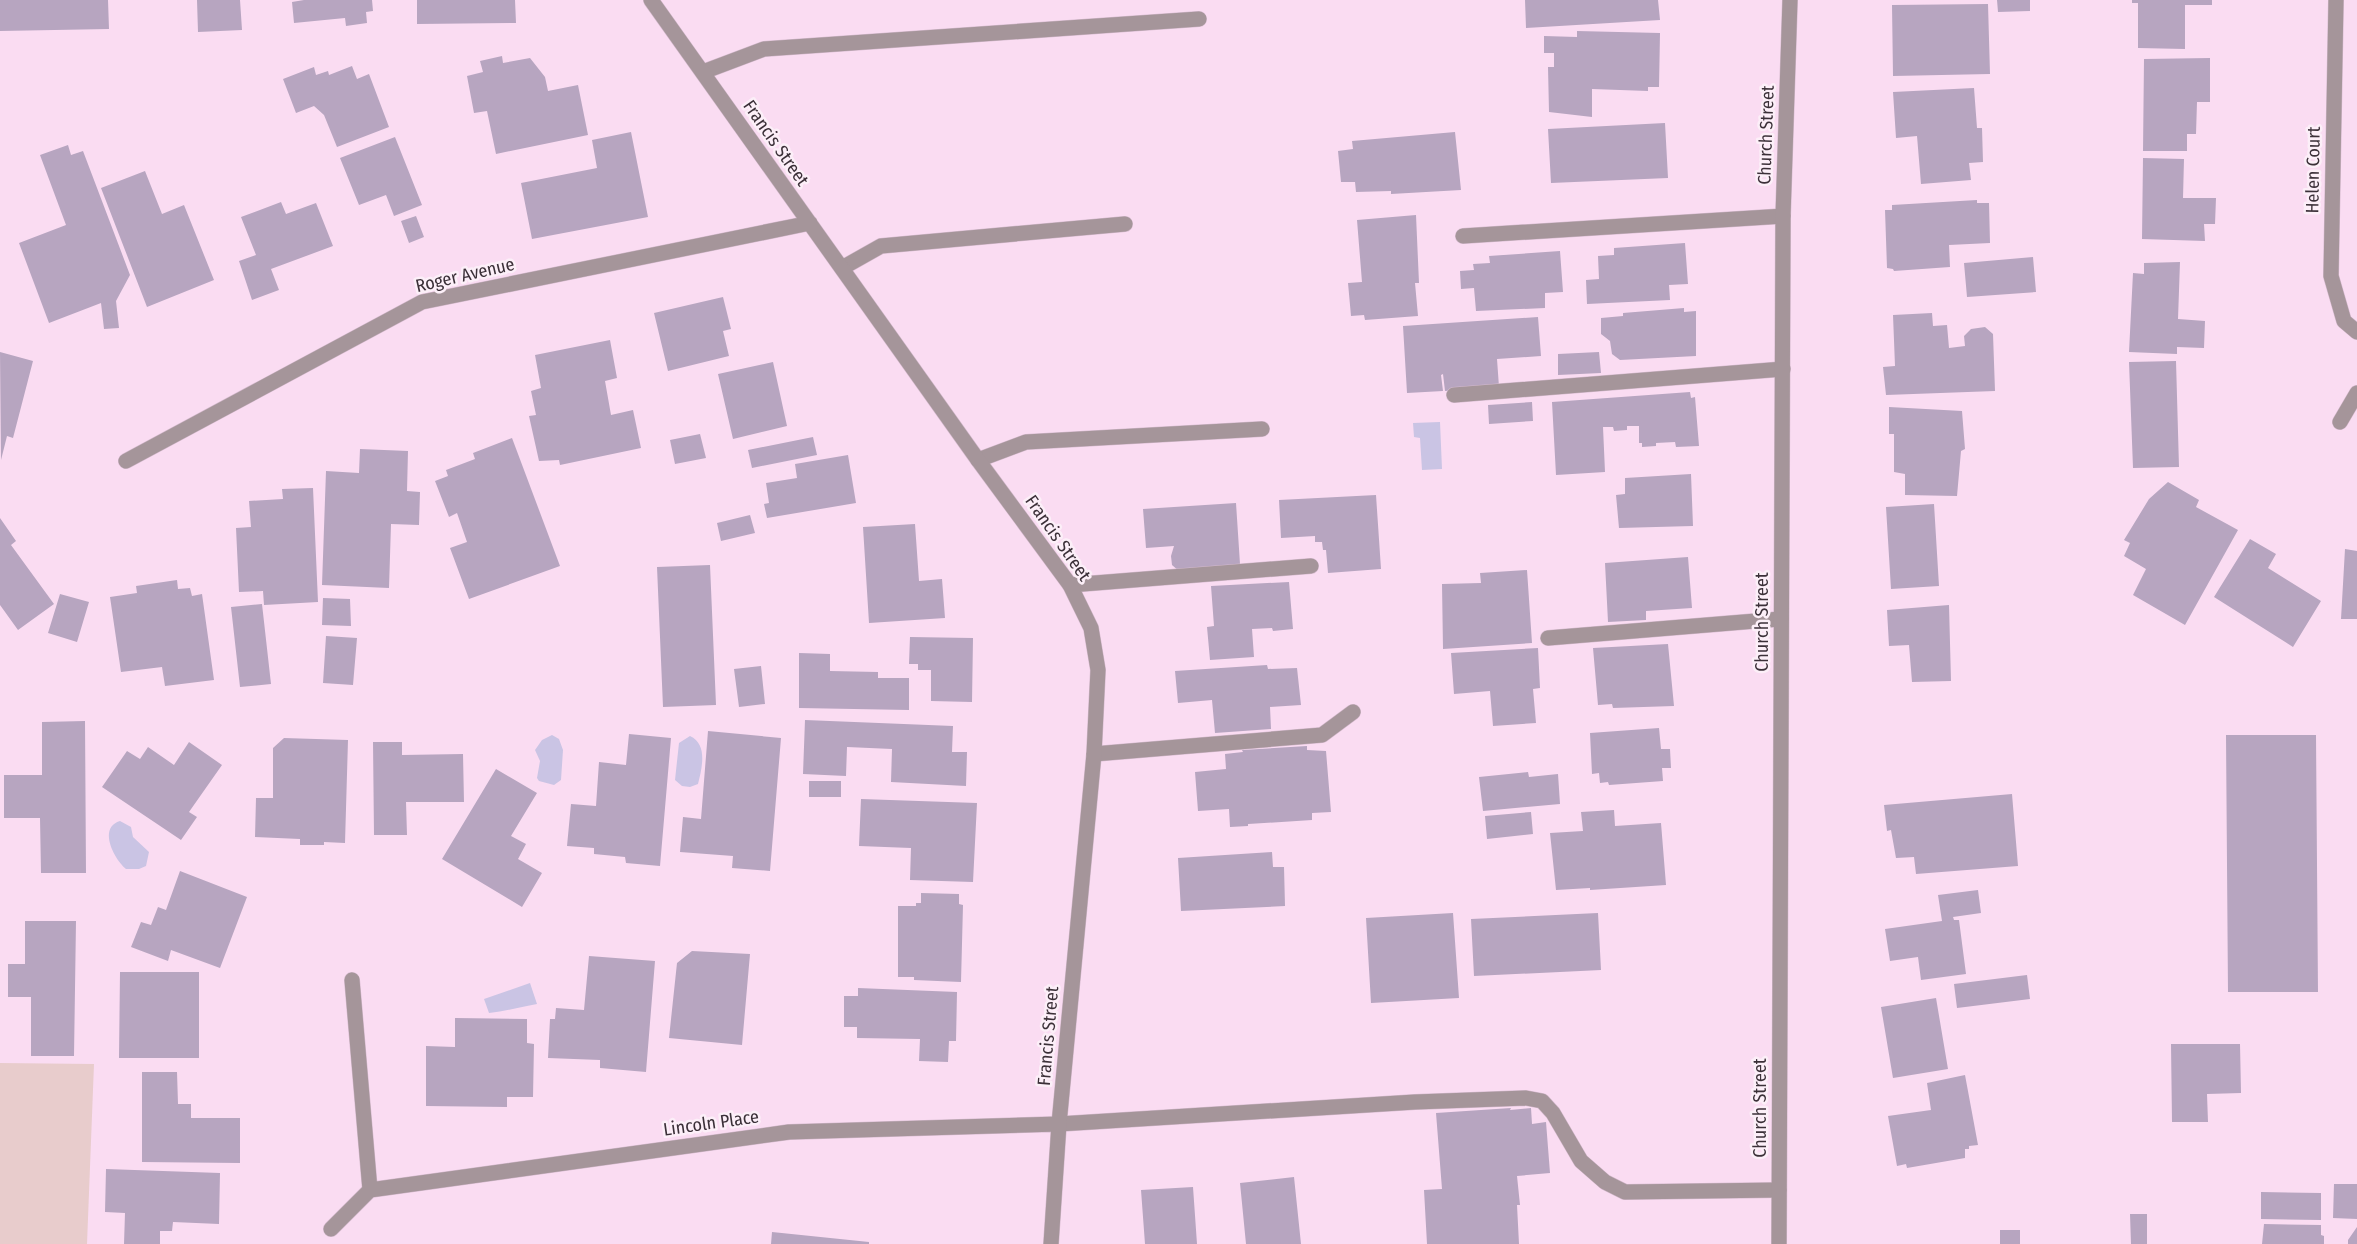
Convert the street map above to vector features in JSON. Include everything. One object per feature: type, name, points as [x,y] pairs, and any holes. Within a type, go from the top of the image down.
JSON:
[{"type":"street","name":"Francis Street","points":[[651,0],[978,460],[1070,585],[1090,628],[1098,670],[1094,754],[1059,1124],[1051,1244]]},
{"type":"street","name":"Church Street","points":[[1779,1244],[1783,216],[1790,0]]},
{"type":"street","name":"Helen Court","points":[[2336,0],[2331,276],[2344,321],[2357,332]]},
{"type":"street","points":[[703,72],[764,49],[1199,19]]},
{"type":"street","points":[[1463,236],[1783,216]]},
{"type":"street","name":"Roger Avenue","points":[[126,461],[422,302],[810,223]]},
{"type":"street","points":[[842,268],[881,246],[1125,224]]},
{"type":"street","points":[[1454,395],[1783,369]]},
{"type":"street","points":[[2340,422],[2357,393]]},
{"type":"street","points":[[978,460],[1026,442],[1262,429]]},
{"type":"street","points":[[1070,585],[1311,566]]},
{"type":"street","points":[[1548,638],[1781,619]]},
{"type":"street","points":[[1094,754],[1322,735],[1353,712]]},
{"type":"street","points":[[331,1229],[370,1190],[352,980]]},
{"type":"street","name":"Lincoln Place","points":[[370,1190],[789,1132],[1059,1124],[1415,1102],[1526,1098],[1542,1101],[1553,1113],[1581,1161],[1605,1182],[1625,1192],[1779,1190]]},
{"type":"shaded area","points":[[1440,422],[1442,469],[1422,470],[1420,438],[1414,437],[1413,423]]},
{"type":"shaded area","points":[[552,735],[559,739],[563,750],[561,780],[554,785],[539,781],[537,778],[540,761],[535,750],[542,740]]},
{"type":"shaded area","points":[[690,736],[699,745],[702,757],[698,784],[690,787],[682,786],[675,780],[679,743]]},
{"type":"shaded area","points":[[120,821],[131,827],[133,837],[149,852],[146,866],[139,869],[126,869],[117,859],[109,837],[113,825]]},
{"type":"shaded area","points":[[530,983],[537,1004],[489,1013],[484,999]]},
{"type":"shaded area","points":[[0,1063],[94,1064],[87,1244],[0,1244]]},
{"type":"building","points":[[0,0],[108,0],[109,29],[0,31]]},
{"type":"building","points":[[197,0],[240,0],[242,30],[198,32]]},
{"type":"building","points":[[372,0],[373,11],[366,12],[367,23],[346,26],[345,18],[294,23],[292,2]]},
{"type":"building","points":[[417,0],[515,0],[516,23],[417,24]]},
{"type":"building","points":[[1525,0],[1658,0],[1660,20],[1526,28]]},
{"type":"building","points":[[1997,0],[2030,0],[2030,11],[1998,12]]},
{"type":"building","points":[[2132,0],[2212,0],[2212,5],[2185,5],[2185,49],[2138,48],[2138,3],[2132,3]]},
{"type":"building","points":[[1988,4],[1990,74],[1893,76],[1892,5]]},
{"type":"building","points":[[1577,31],[1660,33],[1659,87],[1648,87],[1648,91],[1592,89],[1592,117],[1549,112],[1548,67],[1554,67],[1554,53],[1544,53],[1544,36],[1577,37]]},
{"type":"building","points":[[502,56],[503,63],[530,58],[545,77],[548,91],[578,85],[588,135],[496,154],[487,111],[474,113],[467,76],[483,72],[480,61]]},
{"type":"building","points":[[2210,58],[2210,102],[2197,102],[2196,134],[2187,134],[2187,151],[2143,151],[2144,59]]},
{"type":"building","points":[[352,66],[357,79],[369,74],[389,127],[337,147],[324,115],[314,106],[296,113],[283,79],[314,67],[316,75],[328,71],[329,75]]},
{"type":"building","points":[[1974,88],[1977,128],[1982,128],[1983,162],[1969,163],[1971,180],[1921,184],[1917,136],[1896,138],[1893,92]]},
{"type":"building","points":[[1665,123],[1668,178],[1551,183],[1548,129]]},
{"type":"building","points":[[631,132],[648,217],[532,239],[521,183],[597,168],[592,140]]},
{"type":"building","points":[[1455,132],[1461,190],[1391,194],[1391,191],[1356,192],[1355,182],[1341,182],[1338,151],[1353,149],[1352,141]]},
{"type":"building","points":[[395,137],[422,205],[394,216],[386,195],[359,205],[340,158]]},
{"type":"building","points":[[68,145],[71,155],[83,151],[130,275],[116,301],[119,328],[104,329],[101,303],[49,323],[19,243],[66,225],[40,155]]},
{"type":"building","points":[[2143,158],[2184,159],[2183,198],[2216,198],[2215,224],[2204,224],[2205,241],[2142,239]]},
{"type":"building","points":[[145,171],[162,214],[184,205],[214,280],[147,307],[101,188]]},
{"type":"building","points":[[1977,200],[1977,203],[1989,203],[1990,243],[1949,245],[1950,267],[1894,271],[1887,268],[1885,210],[1892,210],[1892,205]]},
{"type":"building","points":[[281,202],[286,214],[316,203],[333,246],[271,269],[279,290],[252,300],[239,261],[256,255],[241,217]]},
{"type":"building","points":[[1416,215],[1419,283],[1415,283],[1418,316],[1365,320],[1364,315],[1351,316],[1348,283],[1362,282],[1357,220]]},
{"type":"building","points":[[416,216],[424,237],[409,243],[401,221]]},
{"type":"building","points":[[1685,243],[1688,284],[1669,285],[1670,300],[1587,304],[1586,280],[1599,279],[1598,256],[1614,255],[1614,248]]},
{"type":"building","points":[[1560,251],[1563,292],[1545,293],[1545,308],[1476,311],[1474,288],[1461,289],[1460,271],[1474,270],[1473,264],[1490,263],[1489,256]]},
{"type":"building","points":[[2033,257],[2036,292],[1967,297],[1964,263]]},
{"type":"building","points":[[2180,262],[2178,319],[2205,321],[2204,348],[2177,347],[2177,354],[2129,352],[2133,273],[2144,274],[2144,263]]},
{"type":"building","points":[[723,297],[731,329],[723,331],[729,356],[668,371],[654,313]]},
{"type":"building","points":[[1684,308],[1684,312],[1696,311],[1696,356],[1620,360],[1612,354],[1610,341],[1601,334],[1601,318],[1623,316],[1623,313]]},
{"type":"building","points":[[1932,313],[1933,326],[1947,325],[1949,348],[1965,346],[1964,336],[1971,329],[1985,327],[1993,334],[1995,391],[1886,395],[1883,367],[1895,366],[1893,315]]},
{"type":"building","points":[[1538,317],[1541,356],[1497,359],[1499,387],[1445,391],[1443,374],[1441,375],[1443,391],[1407,393],[1403,326]]},
{"type":"building","points":[[610,340],[617,378],[605,381],[611,415],[633,410],[641,448],[560,465],[559,460],[539,461],[529,416],[536,415],[531,391],[541,388],[535,355]]},
{"type":"building","points":[[0,352],[33,361],[13,438],[7,436],[1,460]]},
{"type":"building","points":[[1599,352],[1601,373],[1558,375],[1558,354]]},
{"type":"building","points":[[2176,361],[2179,467],[2133,468],[2129,362]]},
{"type":"building","points":[[773,362],[787,426],[733,439],[718,374]]},
{"type":"building","points":[[1690,392],[1691,398],[1695,397],[1699,446],[1676,447],[1675,442],[1656,443],[1656,446],[1642,447],[1642,443],[1639,443],[1639,426],[1627,426],[1627,430],[1614,431],[1613,427],[1603,427],[1605,472],[1556,475],[1552,402]]},
{"type":"building","points":[[1532,402],[1533,421],[1489,424],[1488,405]]},
{"type":"building","points":[[1889,407],[1962,411],[1965,449],[1961,451],[1957,496],[1905,495],[1905,474],[1894,472],[1894,434],[1889,434]]},
{"type":"building","points":[[700,434],[706,458],[675,464],[670,440]]},
{"type":"building","points":[[813,437],[817,455],[752,468],[748,450]]},
{"type":"building","points":[[512,438],[560,566],[469,599],[450,548],[467,542],[457,513],[449,517],[435,481],[448,476],[446,470],[475,459],[473,453]]},
{"type":"building","points":[[360,449],[408,451],[407,491],[420,492],[419,525],[391,524],[389,588],[322,585],[326,471],[359,473]]},
{"type":"building","points":[[848,455],[856,503],[767,518],[764,504],[769,503],[766,483],[797,478],[795,464]]},
{"type":"building","points":[[1691,474],[1693,526],[1619,528],[1616,495],[1625,494],[1625,478]]},
{"type":"building","points":[[2168,482],[2199,500],[2196,507],[2238,530],[2185,625],[2133,595],[2146,569],[2124,556],[2130,543],[2124,540],[2149,499]]},
{"type":"building","points":[[313,488],[318,602],[264,605],[263,591],[239,592],[236,528],[251,527],[249,501],[283,499],[282,489]]},
{"type":"building","points":[[1376,495],[1381,569],[1328,573],[1326,550],[1323,550],[1322,542],[1315,542],[1315,536],[1281,538],[1279,500]]},
{"type":"building","points":[[1236,503],[1240,564],[1180,572],[1172,565],[1171,556],[1174,546],[1146,548],[1143,509]]},
{"type":"building","points":[[1934,504],[1939,586],[1891,589],[1886,507]]},
{"type":"building","points":[[750,515],[755,533],[721,541],[717,523]]},
{"type":"building","points":[[0,518],[16,541],[11,545],[54,604],[18,630],[0,605]]},
{"type":"building","points":[[915,524],[919,581],[942,579],[945,618],[869,623],[863,527]]},
{"type":"building","points":[[2250,539],[2276,554],[2268,568],[2321,601],[2293,647],[2214,597]]},
{"type":"building","points":[[2345,549],[2357,551],[2357,619],[2341,619]]},
{"type":"building","points":[[1688,557],[1692,608],[1646,611],[1646,620],[1608,622],[1605,563]]},
{"type":"building","points":[[710,565],[716,705],[663,707],[657,567]]},
{"type":"building","points":[[1527,570],[1532,643],[1443,649],[1442,584],[1481,583],[1480,573]]},
{"type":"building","points":[[177,580],[178,589],[190,588],[192,596],[202,594],[214,680],[165,686],[162,667],[121,672],[110,597],[137,593],[136,586]]},
{"type":"building","points":[[1289,582],[1293,629],[1273,631],[1272,628],[1252,629],[1254,657],[1210,660],[1207,627],[1214,626],[1211,586]]},
{"type":"building","points":[[60,594],[89,602],[77,642],[48,633]]},
{"type":"building","points":[[323,598],[350,599],[351,626],[322,625]]},
{"type":"building","points":[[262,604],[271,684],[240,687],[231,607]]},
{"type":"building","points":[[1949,605],[1951,681],[1912,682],[1909,645],[1889,646],[1887,610]]},
{"type":"building","points":[[326,636],[357,638],[353,685],[323,683]]},
{"type":"building","points":[[910,637],[973,638],[972,702],[931,701],[931,670],[918,670],[918,664],[909,664]]},
{"type":"building","points":[[1668,644],[1674,706],[1613,708],[1612,704],[1598,705],[1593,648]]},
{"type":"building","points":[[1538,648],[1540,688],[1533,689],[1536,723],[1493,726],[1490,691],[1454,694],[1451,653]]},
{"type":"building","points":[[799,653],[830,654],[830,671],[878,672],[878,678],[909,678],[909,710],[799,708]]},
{"type":"building","points":[[1267,665],[1268,669],[1297,668],[1301,705],[1270,707],[1271,729],[1215,733],[1212,700],[1178,703],[1175,671]]},
{"type":"building","points":[[761,666],[765,704],[739,707],[734,669]]},
{"type":"building","points":[[805,720],[953,726],[952,752],[967,752],[966,786],[891,782],[892,749],[847,747],[846,776],[803,774]]},
{"type":"building","points":[[85,721],[86,873],[41,873],[40,818],[4,818],[4,775],[42,775],[42,722]]},
{"type":"building","points":[[1659,728],[1661,749],[1670,749],[1671,768],[1662,768],[1663,781],[1609,785],[1608,782],[1600,783],[1599,773],[1592,774],[1590,733]]},
{"type":"building","points":[[708,731],[781,738],[770,871],[732,868],[733,856],[680,852],[683,817],[701,819]]},
{"type":"building","points":[[629,734],[671,738],[660,866],[626,863],[625,857],[594,854],[594,848],[567,846],[571,804],[596,806],[599,762],[626,765]]},
{"type":"building","points":[[2226,735],[2316,735],[2318,992],[2228,992]]},
{"type":"building","points":[[284,738],[348,740],[345,843],[324,842],[324,845],[300,845],[300,839],[255,837],[256,798],[273,798],[273,748]]},
{"type":"building","points":[[189,742],[222,765],[189,812],[197,817],[181,840],[102,787],[127,751],[140,759],[148,747],[174,765]]},
{"type":"building","points":[[373,742],[402,742],[402,755],[463,754],[464,802],[406,802],[407,835],[374,835]]},
{"type":"building","points":[[1307,746],[1307,750],[1326,751],[1331,812],[1312,813],[1312,820],[1230,827],[1229,809],[1198,811],[1195,772],[1226,769],[1225,754],[1243,752],[1242,750]]},
{"type":"building","points":[[496,769],[537,793],[511,836],[526,844],[518,859],[542,873],[522,907],[442,859]]},
{"type":"building","points":[[1528,772],[1529,777],[1558,774],[1560,804],[1483,811],[1479,777]]},
{"type":"building","points":[[809,781],[841,781],[841,797],[809,797]]},
{"type":"building","points":[[2012,794],[2018,866],[1916,874],[1914,857],[1896,858],[1891,830],[1887,831],[1884,805]]},
{"type":"building","points":[[861,799],[977,803],[973,882],[910,880],[911,848],[859,846]]},
{"type":"building","points":[[1614,810],[1615,826],[1661,823],[1666,885],[1556,890],[1550,833],[1583,831],[1581,812]]},
{"type":"building","points":[[1531,812],[1533,834],[1487,839],[1485,816]]},
{"type":"building","points":[[1272,852],[1273,867],[1284,867],[1285,906],[1181,911],[1178,858]]},
{"type":"building","points":[[180,871],[247,897],[220,968],[171,950],[168,961],[131,947],[141,922],[151,925],[158,907],[166,910]]},
{"type":"building","points":[[1978,890],[1981,913],[1953,917],[1954,920],[1959,920],[1966,974],[1921,980],[1918,957],[1890,961],[1885,929],[1942,921],[1938,895]]},
{"type":"building","points":[[921,893],[959,894],[959,904],[963,905],[961,982],[898,977],[898,906],[916,906],[916,903],[921,903]]},
{"type":"building","points":[[1453,913],[1459,998],[1371,1003],[1366,918]]},
{"type":"building","points":[[1598,913],[1601,970],[1474,976],[1471,919]]},
{"type":"building","points":[[25,921],[76,921],[74,1056],[31,1056],[31,997],[8,997],[8,964],[25,964]]},
{"type":"building","points":[[692,951],[750,954],[742,1045],[669,1038],[677,963]]},
{"type":"building","points":[[589,956],[655,961],[646,1072],[600,1068],[600,1060],[548,1058],[550,1019],[555,1019],[556,1008],[584,1010]]},
{"type":"building","points":[[120,972],[199,972],[199,1058],[119,1058]]},
{"type":"building","points":[[2027,975],[2030,999],[1957,1008],[1954,984]]},
{"type":"building","points":[[858,988],[957,992],[956,1041],[949,1041],[948,1062],[919,1061],[920,1039],[857,1038],[857,1027],[844,1027],[844,996],[858,996]]},
{"type":"building","points":[[1936,998],[1948,1069],[1893,1078],[1881,1007]]},
{"type":"building","points":[[455,1018],[527,1019],[527,1043],[534,1044],[533,1097],[507,1097],[507,1107],[426,1106],[426,1046],[455,1047]]},
{"type":"building","points":[[2171,1044],[2240,1044],[2241,1093],[2207,1094],[2208,1122],[2172,1122]]},
{"type":"building","points":[[142,1072],[177,1072],[178,1104],[191,1104],[191,1118],[240,1118],[240,1163],[142,1162]]},
{"type":"building","points":[[1965,1075],[1978,1145],[1965,1149],[1965,1158],[1907,1168],[1906,1164],[1897,1166],[1888,1116],[1931,1110],[1927,1083]]},
{"type":"building","points":[[1511,1108],[1510,1110],[1531,1108],[1532,1124],[1546,1122],[1550,1173],[1517,1176],[1520,1205],[1517,1205],[1519,1244],[1427,1244],[1424,1190],[1442,1189],[1436,1113]]},
{"type":"building","points":[[106,1169],[220,1173],[219,1224],[173,1222],[172,1231],[160,1231],[160,1244],[124,1244],[125,1213],[105,1212]]},
{"type":"building","points":[[1294,1177],[1301,1244],[1246,1244],[1240,1183]]},
{"type":"building","points":[[2334,1184],[2357,1184],[2357,1219],[2333,1218]]},
{"type":"building","points":[[1193,1187],[1197,1244],[1145,1244],[1141,1190]]},
{"type":"building","points":[[2261,1192],[2321,1193],[2321,1220],[2261,1219]]},
{"type":"building","points":[[2130,1214],[2147,1214],[2147,1244],[2131,1244]]},
{"type":"building","points":[[2264,1224],[2321,1225],[2324,1244],[2262,1244]]},
{"type":"building","points":[[2357,1227],[2357,1244],[2348,1244],[2348,1240]]},
{"type":"building","points":[[2000,1230],[2020,1230],[2020,1244],[2000,1244]]},
{"type":"building","points":[[772,1232],[869,1242],[869,1244],[771,1244]]}]
